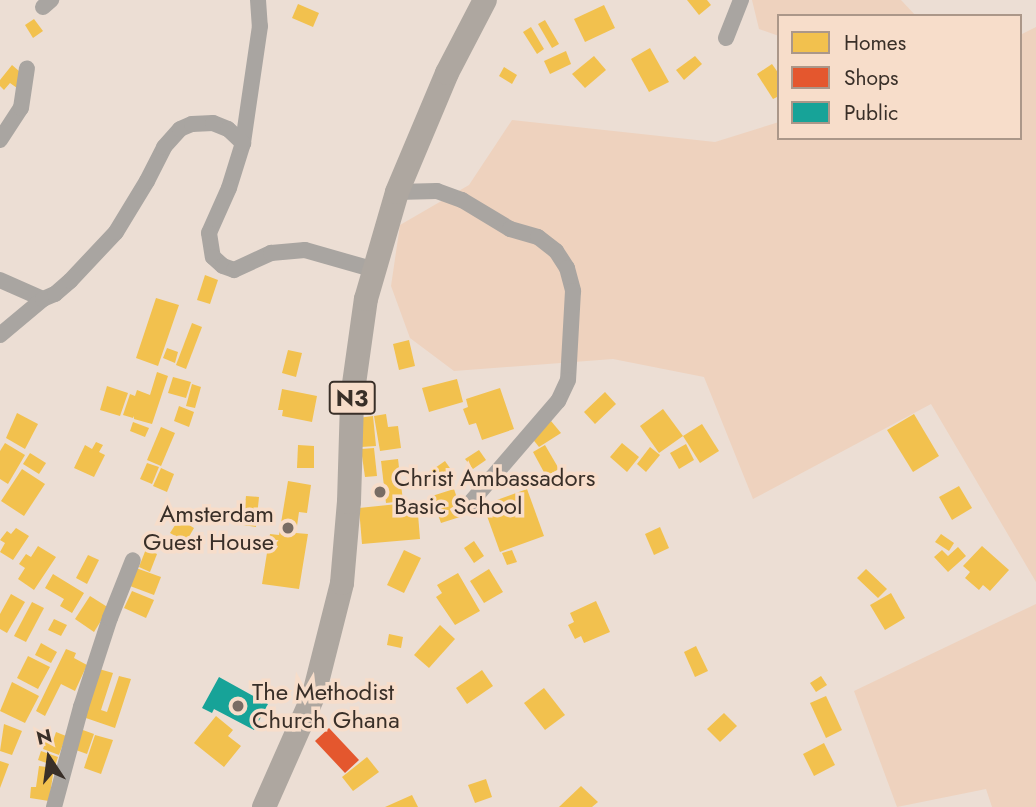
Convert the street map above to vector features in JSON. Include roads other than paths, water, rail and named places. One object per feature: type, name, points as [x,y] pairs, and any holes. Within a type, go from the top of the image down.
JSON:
[{"type":"main road","name":"N3","points":[[264,807],[314,694],[342,583],[349,502],[354,377],[366,299],[397,192],[447,73],[485,0]]},
{"type":"street","points":[[258,0],[260,26],[243,143],[229,188],[209,233],[213,257],[234,271],[271,253],[305,250],[375,270]]},
{"type":"street","points":[[726,38],[741,0]]},
{"type":"street","points":[[0,140],[21,108],[27,68]]},
{"type":"street","points":[[0,335],[43,299],[70,281],[116,232],[164,147],[180,129],[192,124],[212,123],[228,129],[243,143]]},
{"type":"street","points":[[397,192],[437,191],[462,200],[510,229],[538,237],[556,251],[567,268],[573,290],[568,380],[558,401],[471,502]]},
{"type":"street","points":[[0,279],[43,299]]},
{"type":"street","points":[[54,807],[80,707],[133,560]]},
{"type":"place","name":"Christ Ambassadors Basic School","points":[[380,492]]},
{"type":"place","name":"Amsterdam Guest House","points":[[288,528]]},
{"type":"place","name":"The Methodist Church Ghana","points":[[238,706]]}]
